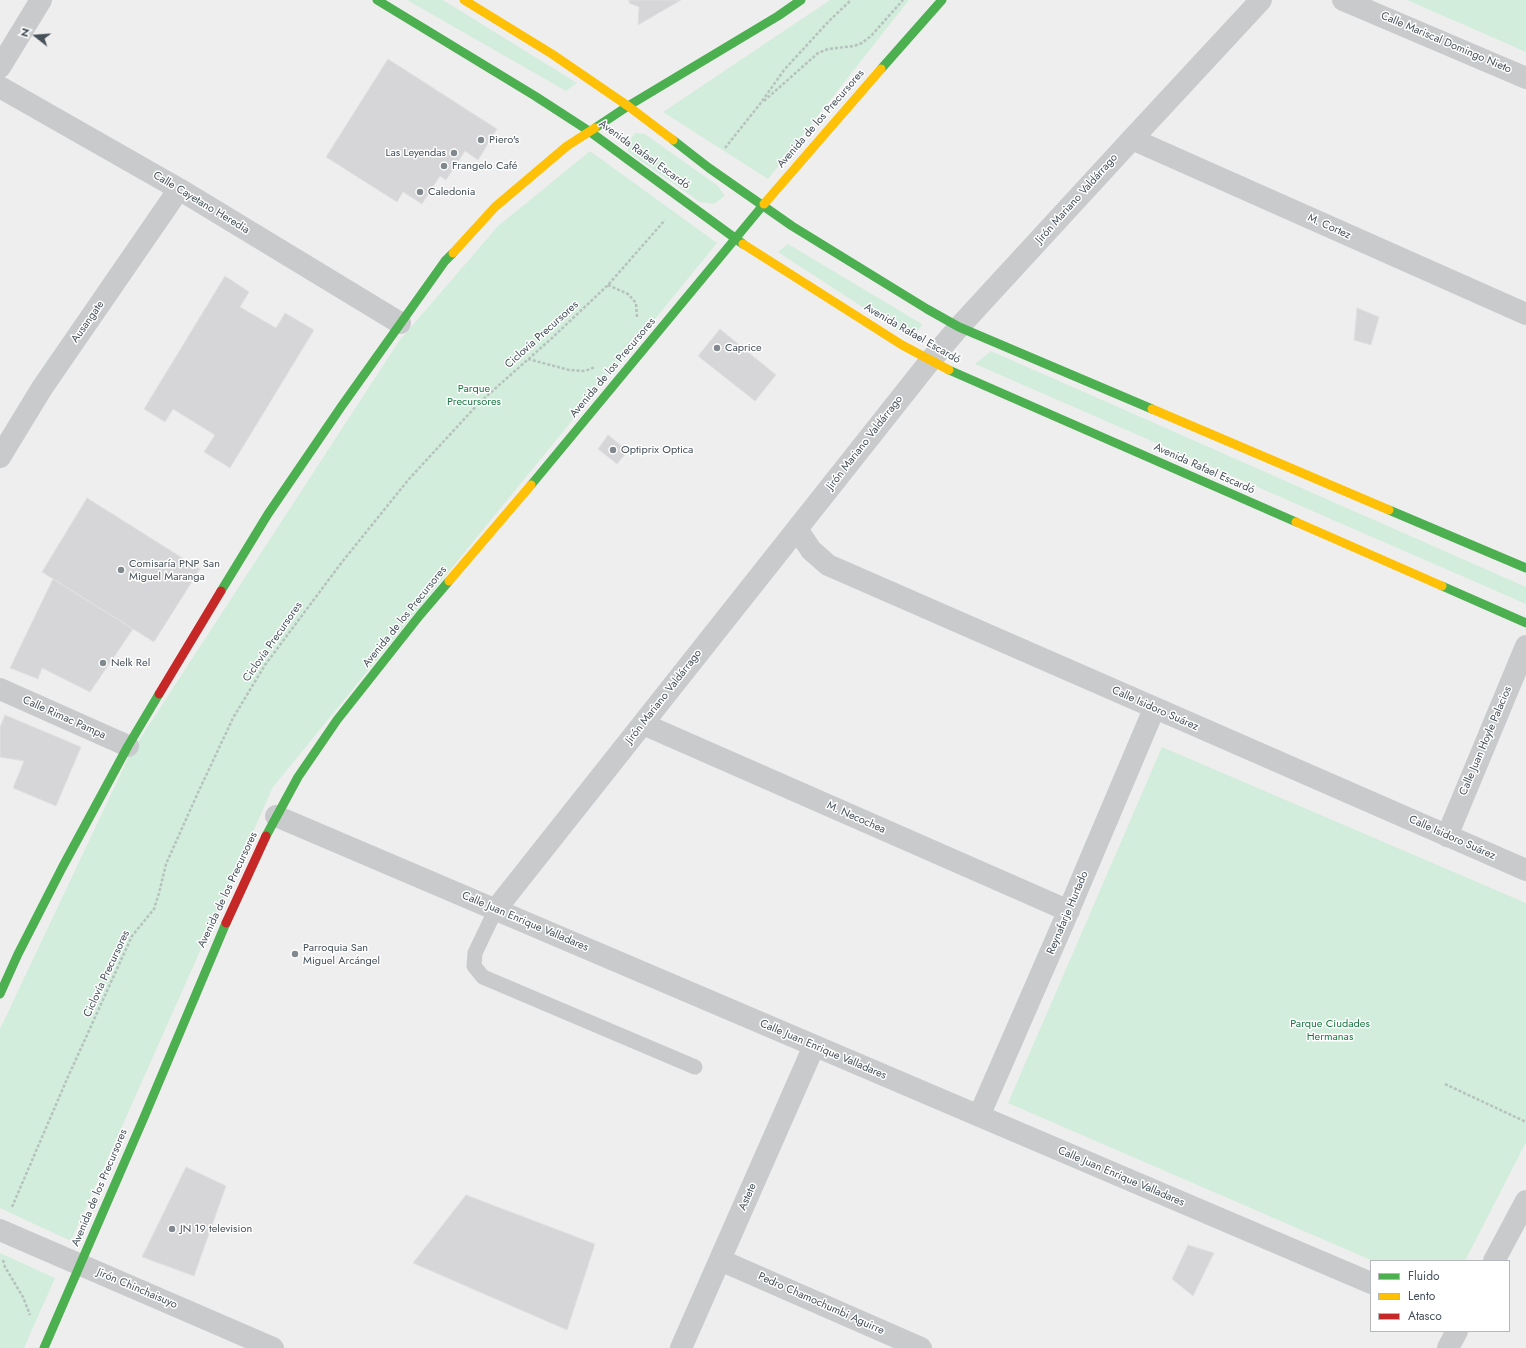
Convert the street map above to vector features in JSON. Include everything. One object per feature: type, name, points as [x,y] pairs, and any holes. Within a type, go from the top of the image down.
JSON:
[{"type":"main road","name":"Avenida Rafael Escardó","points":[[376,0],[589,130],[736,239],[889,337],[930,361],[968,380],[1526,623]]},
{"type":"main road","points":[[464,0],[552,54],[628,106],[763,207],[959,327],[1526,568]]},
{"type":"main road","points":[[0,994],[18,954],[62,868],[128,746],[268,514],[400,323],[445,261],[494,207],[567,146],[589,130],[778,16],[801,0]]},
{"type":"main road","name":"Avenida de los Precursores","points":[[44,1348],[145,1115],[219,937],[276,816],[298,777],[337,720],[420,614],[550,463],[785,179],[942,0]]},
{"type":"street","points":[[0,67],[41,0]]},
{"type":"street","name":"Jirón Mariano Valdárrago","points":[[496,909],[930,361],[959,327],[1261,0]]},
{"type":"street","name":"Calle Mariscal Domingo Nieto","points":[[1343,0],[1526,78]]},
{"type":"street","name":"Calle Cayetano Heredia","points":[[0,87],[179,189],[400,323]]},
{"type":"street","name":"M. Cortez","points":[[1132,139],[1526,314]]},
{"type":"street","name":"Ausangate","points":[[0,457],[42,388],[179,189]]},
{"type":"street","name":"Calle Isidoro Suárez","points":[[797,529],[811,550],[828,566],[1526,870]]},
{"type":"street","name":"Calle Juan Hoyle Palacios","points":[[1447,836],[1526,646]]},
{"type":"street","name":"Calle Rimac Pampa","points":[[0,689],[128,746]]},
{"type":"street","name":"Reynafarje Hurtado","points":[[979,1116],[1069,911],[1154,709]]},
{"type":"street","name":"M. Necochea","points":[[643,724],[1069,911]]},
{"type":"street","name":"Calle Juan Enrique Valladares","points":[[276,816],[1370,1283]]},
{"type":"street","name":"Astete","points":[[681,1348],[814,1046]]},
{"type":"street","points":[[1495,1260],[1526,1201]]},
{"type":"street","name":"Jirón Chinchaisuyo","points":[[2,1231],[273,1348]]},
{"type":"street","name":"Pedro Chamochumbi Aguirre","points":[[720,1260],[921,1348]]},
{"type":"street","points":[[1448,1348],[1456,1332]]},
{"type":"lane","points":[[496,909],[475,953],[474,966],[483,977],[695,1067]]},
{"type":"path","points":[[709,168],[760,104],[784,70],[829,21],[852,0]]},
{"type":"path","points":[[760,104],[818,53],[828,49],[854,46],[862,43],[871,36],[903,0]]},
{"type":"path","name":"Ciclovía Precursores","points":[[31,1320],[23,1297],[5,1268],[1,1250],[2,1231],[67,1079],[132,936],[154,908],[166,864],[233,718],[265,665],[342,562],[409,479],[479,403],[608,285],[683,199]]},
{"type":"path","points":[[608,285],[628,294],[636,303],[637,318],[634,323]]},
{"type":"path","points":[[528,359],[569,370],[585,371],[598,366]]},
{"type":"path","points":[[1445,1084],[1526,1122]]},
{"type":"green space","points":[[407,0],[443,0],[577,83],[566,91]]},
{"type":"green space","points":[[830,0],[909,0],[768,179],[663,112]]},
{"type":"green space","points":[[1407,0],[1526,0],[1526,52]]},
{"type":"green space","points":[[635,133],[645,134],[718,186],[725,196],[714,204],[700,202],[628,152],[628,143]]},
{"type":"green space","name":"Parque Precursores","points":[[590,151],[717,243],[273,787],[71,1241],[0,1208],[0,1029],[130,754],[399,341],[498,226]]},
{"type":"green space","points":[[788,244],[922,324],[913,340],[778,252]]},
{"type":"green space","points":[[991,351],[1526,587],[1526,604],[975,364]]},
{"type":"green space","name":"Parque Ciudades Hermanas","points":[[1162,747],[1526,903],[1526,1142],[1466,1260],[1371,1260],[1008,1103]]},
{"type":"green space","points":[[0,1253],[55,1278],[24,1348],[0,1348]]},
{"type":"building","points":[[629,0],[681,0],[638,25],[639,7],[629,3]]},
{"type":"building","points":[[388,59],[497,129],[478,160],[465,151],[446,180],[440,176],[422,204],[403,192],[397,202],[326,157]]},
{"type":"building","points":[[225,276],[249,292],[240,307],[276,328],[285,313],[314,330],[230,468],[204,452],[215,435],[173,409],[165,422],[144,409]]},
{"type":"building","points":[[1357,308],[1379,317],[1371,345],[1354,340]]},
{"type":"building","points":[[720,329],[776,375],[755,401],[698,356]]},
{"type":"building","name":"Optiprix Optica","points":[[608,435],[628,451],[617,464],[598,449]]},
{"type":"building","name":"Comisaría PNP San Miguel Maranga","points":[[87,498],[200,569],[154,642],[42,572]]},
{"type":"building","points":[[53,579],[133,629],[90,692],[42,668],[38,679],[10,668]]},
{"type":"building","points":[[5,715],[81,747],[56,806],[13,788],[24,761],[0,757],[0,727]]},
{"type":"building","points":[[186,1167],[226,1186],[194,1276],[142,1257]]},
{"type":"building","points":[[466,1195],[595,1244],[567,1330],[413,1263]]},
{"type":"building","points":[[1188,1245],[1214,1253],[1193,1296],[1172,1279]]},
{"type":"traffic: fast","points":[[377,0],[535,96],[589,131],[743,244]]},
{"type":"traffic: fast","points":[[595,128],[628,106],[778,16],[801,0]]},
{"type":"traffic: fast","points":[[881,69],[942,0]]},
{"type":"traffic: fast","points":[[673,140],[709,168],[792,226],[959,327],[1152,409]]},
{"type":"traffic: fast","points":[[531,485],[764,204]]},
{"type":"traffic: fast","points":[[221,591],[268,514],[341,407],[445,261],[453,253]]},
{"type":"traffic: fast","points":[[949,370],[1296,522]]},
{"type":"traffic: fast","points":[[1389,510],[1526,568]]},
{"type":"traffic: fast","points":[[266,836],[298,777],[337,720],[420,615],[449,581]]},
{"type":"traffic: fast","points":[[1442,586],[1526,623]]},
{"type":"traffic: fast","points":[[0,994],[18,954],[62,868],[128,746],[159,694]]},
{"type":"traffic: fast","points":[[44,1348],[226,923]]},
{"type":"traffic: slow","points":[[464,0],[552,54],[628,106],[673,140]]},
{"type":"traffic: slow","points":[[764,204],[881,69]]},
{"type":"traffic: slow","points":[[453,253],[495,207],[567,146],[595,128]]},
{"type":"traffic: slow","points":[[743,244],[902,345],[949,370]]},
{"type":"traffic: slow","points":[[1152,409],[1389,510]]},
{"type":"traffic: slow","points":[[449,581],[531,485]]},
{"type":"traffic: slow","points":[[1296,522],[1442,586]]},
{"type":"traffic: jam","points":[[159,694],[221,591]]},
{"type":"traffic: jam","points":[[226,923],[266,836]]},
{"type":"place","name":"Piero's","points":[[481,140]]},
{"type":"place","name":"Las Leyendas","points":[[454,153]]},
{"type":"place","name":"Frangelo Café","points":[[444,166]]},
{"type":"place","name":"Caledonia","points":[[420,192]]},
{"type":"place","name":"Caprice","points":[[717,348]]},
{"type":"place","name":"Optiprix Optica","points":[[613,450]]},
{"type":"place","name":"Comisaría PNP San Miguel Maranga","points":[[121,570]]},
{"type":"place","name":"Nelk Rel","points":[[103,663]]},
{"type":"place","name":"Parroquia San Miguel Arcángel","points":[[295,954]]},
{"type":"place","name":"JN 19 television","points":[[172,1229]]}]
